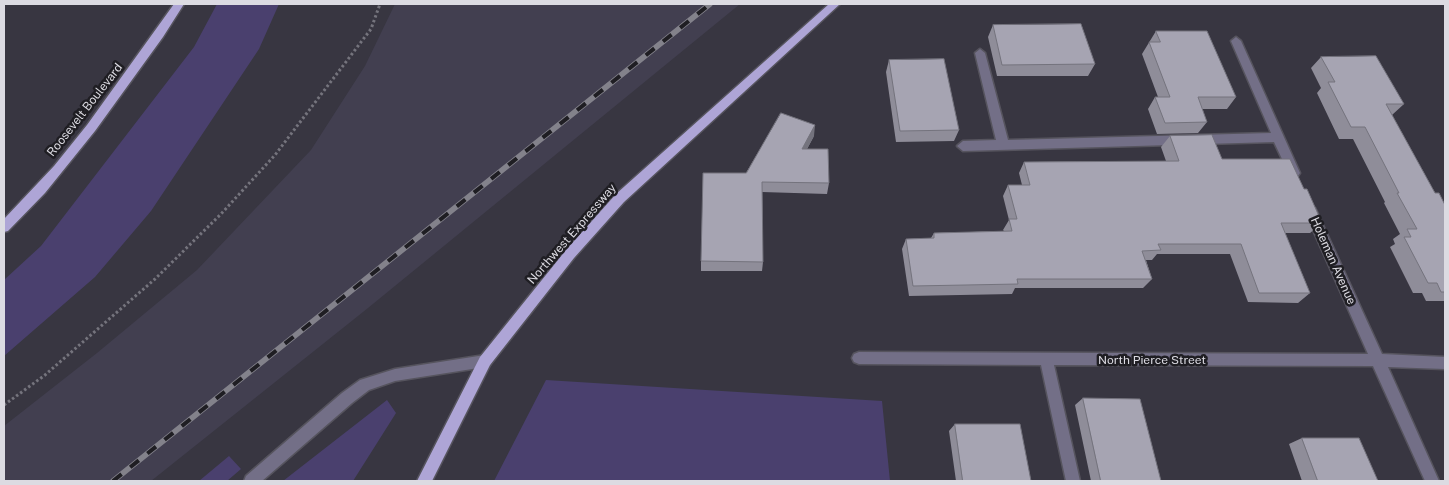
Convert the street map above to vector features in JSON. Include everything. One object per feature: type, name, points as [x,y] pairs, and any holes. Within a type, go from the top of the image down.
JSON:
[{"type":"main road","name":"Roosevelt Boulevard","points":[[4,227],[83,139],[123,86],[179,4]]},
{"type":"main road","name":"Northwest Expressway","points":[[424,481],[485,361],[570,254],[620,198],[835,4]]},
{"type":"street","points":[[1236,41],[1298,182]]},
{"type":"street","points":[[980,53],[1003,145]]},
{"type":"street","points":[[963,146],[1278,137]]},
{"type":"street","name":"Holeman Avenue","points":[[1306,200],[1432,481]]},
{"type":"street","name":"North Pierce Street","points":[[860,358],[1377,360],[1445,363]]},
{"type":"street","points":[[1046,359],[1073,481]]},
{"type":"street","points":[[252,481],[347,398],[365,385],[395,374],[485,361]]},
{"type":"path","points":[[4,405],[44,376],[155,279],[221,214],[275,155],[370,29],[380,4]]},
{"type":"shaded area","points":[[217,4],[279,4],[259,49],[151,211],[95,277],[4,356],[4,280],[41,246],[194,47]]},
{"type":"shaded area","points":[[395,4],[740,4],[368,308],[151,481],[4,481],[4,426],[97,353],[197,270],[311,150],[365,66]]},
{"type":"shaded area","points":[[546,380],[882,401],[890,481],[494,481]]},
{"type":"shaded area","points":[[387,400],[396,413],[353,481],[283,481]]},
{"type":"shaded area","points":[[229,456],[241,469],[227,481],[199,481]]},
{"type":"building","points":[[1081,24],[1095,64],[1002,65],[993,25]]},
{"type":"building","points":[[1156,31],[1207,31],[1236,97],[1198,97],[1207,122],[1165,123],[1155,97],[1170,97],[1149,42],[1160,42]]},
{"type":"building","points":[[1376,56],[1404,104],[1386,104],[1435,193],[1439,193],[1445,205],[1445,292],[1441,292],[1437,283],[1428,283],[1404,237],[1411,237],[1407,229],[1417,229],[1365,127],[1351,127],[1328,82],[1335,82],[1321,57]]},
{"type":"building","points":[[944,59],[959,130],[900,131],[889,60]]},
{"type":"building","points":[[781,113],[815,125],[802,149],[828,149],[829,183],[762,182],[763,262],[701,261],[703,173],[746,173]]},
{"type":"building","points":[[1212,135],[1222,159],[1290,159],[1304,189],[1307,189],[1322,223],[1281,223],[1310,293],[1259,293],[1241,244],[1158,244],[1161,250],[1142,251],[1152,279],[1017,279],[1018,284],[913,286],[906,239],[934,238],[934,233],[1012,231],[1009,219],[1017,219],[1008,185],[1030,185],[1024,162],[1179,161],[1170,136]]},
{"type":"building","points":[[1083,398],[1140,399],[1161,481],[1101,481]]},
{"type":"building","points":[[955,424],[1020,424],[1031,481],[963,481]]},
{"type":"building","points":[[1302,438],[1359,438],[1378,481],[1318,481]]},
{"type":"railway","points":[[113,481],[710,4]]}]
